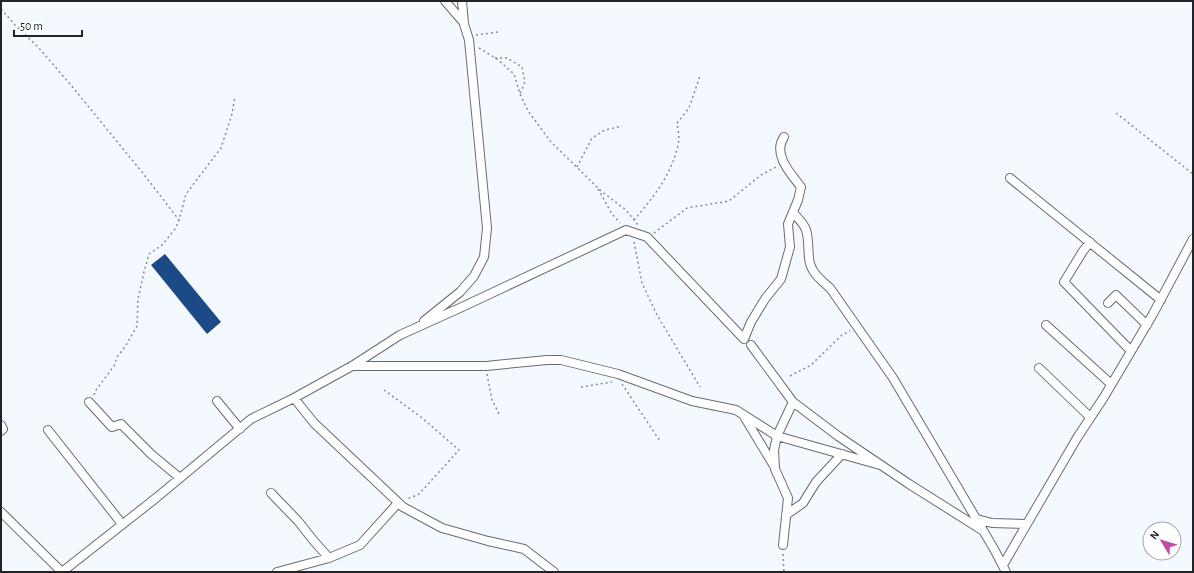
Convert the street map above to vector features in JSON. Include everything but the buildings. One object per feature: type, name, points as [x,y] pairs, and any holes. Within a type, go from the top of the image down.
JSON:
[{"type":"street","points":[[445,1],[464,24]]},
{"type":"street","points":[[414,328],[460,292],[474,276],[484,257],[487,228],[469,39],[464,24],[462,1]]},
{"type":"street","points":[[1,512],[62,572],[251,419],[294,398],[352,366],[400,334],[629,231],[648,237],[744,339],[751,322],[781,279],[790,246],[788,224],[798,200],[801,188],[783,164],[780,146],[784,137]]},
{"type":"street","points":[[1010,178],[1161,300]]},
{"type":"street","points":[[793,212],[806,228],[809,245],[809,259],[812,269],[830,288],[893,378],[1005,568]]},
{"type":"street","points":[[1005,568],[1026,524],[1147,325],[1193,239]]},
{"type":"street","points":[[1090,242],[1064,282],[1131,351]]},
{"type":"street","points":[[1108,303],[1116,295],[1147,325]]},
{"type":"street","points":[[1046,325],[1111,384]]},
{"type":"street","points":[[751,345],[794,402],[838,436],[880,465],[984,532]]},
{"type":"street","points":[[352,366],[486,366],[561,360],[614,378],[692,401],[736,410],[777,436],[880,465]]},
{"type":"street","points":[[1039,368],[1090,418]]},
{"type":"street","points":[[294,398],[314,423],[403,507],[442,528],[524,549],[554,572]]},
{"type":"street","points":[[217,401],[240,429]]},
{"type":"street","points":[[775,469],[774,450],[777,436],[794,402]]},
{"type":"street","points":[[91,403],[112,427],[121,424],[151,454],[180,478]]},
{"type":"street","points":[[744,416],[775,469],[788,498],[783,545]]},
{"type":"street","points":[[1,426],[3,429],[1,431]]},
{"type":"street","points":[[48,430],[122,524]]},
{"type":"street","points":[[786,515],[803,503],[816,482],[842,454]]},
{"type":"street","points":[[271,493],[298,521],[329,558]]},
{"type":"street","points":[[277,572],[329,558],[360,546],[398,503]]},
{"type":"street","points":[[977,519],[992,524],[1026,524]]},
{"type":"path","points":[[1,9],[38,47],[70,84],[179,220]]},
{"type":"path","points":[[469,39],[498,32]]},
{"type":"path","points":[[469,39],[514,74],[520,94],[528,111],[552,142],[596,187],[626,210],[639,226]]},
{"type":"path","points":[[495,58],[507,58],[522,67],[525,82],[520,94]]},
{"type":"path","points":[[634,220],[651,201],[669,171],[679,144],[677,123],[689,108],[700,76]]},
{"type":"path","points":[[91,403],[96,390],[114,366],[117,357],[125,347],[137,326],[138,299],[149,254],[162,245],[175,229],[186,194],[221,148],[232,114],[235,96]]},
{"type":"path","points":[[1116,113],[1193,174]]},
{"type":"path","points":[[577,167],[592,138],[605,130],[622,126]]},
{"type":"path","points":[[648,237],[687,208],[729,201],[761,175],[783,164]]},
{"type":"path","points":[[596,187],[612,214],[629,231],[642,283],[657,316],[700,387]]},
{"type":"path","points":[[790,376],[811,365],[842,335],[857,327]]},
{"type":"path","points":[[486,366],[492,400],[499,414]]},
{"type":"path","points":[[581,387],[614,378],[660,441]]},
{"type":"path","points":[[384,390],[421,417],[459,450],[419,494],[398,503]]},
{"type":"path","points":[[783,545],[784,572]]}]
